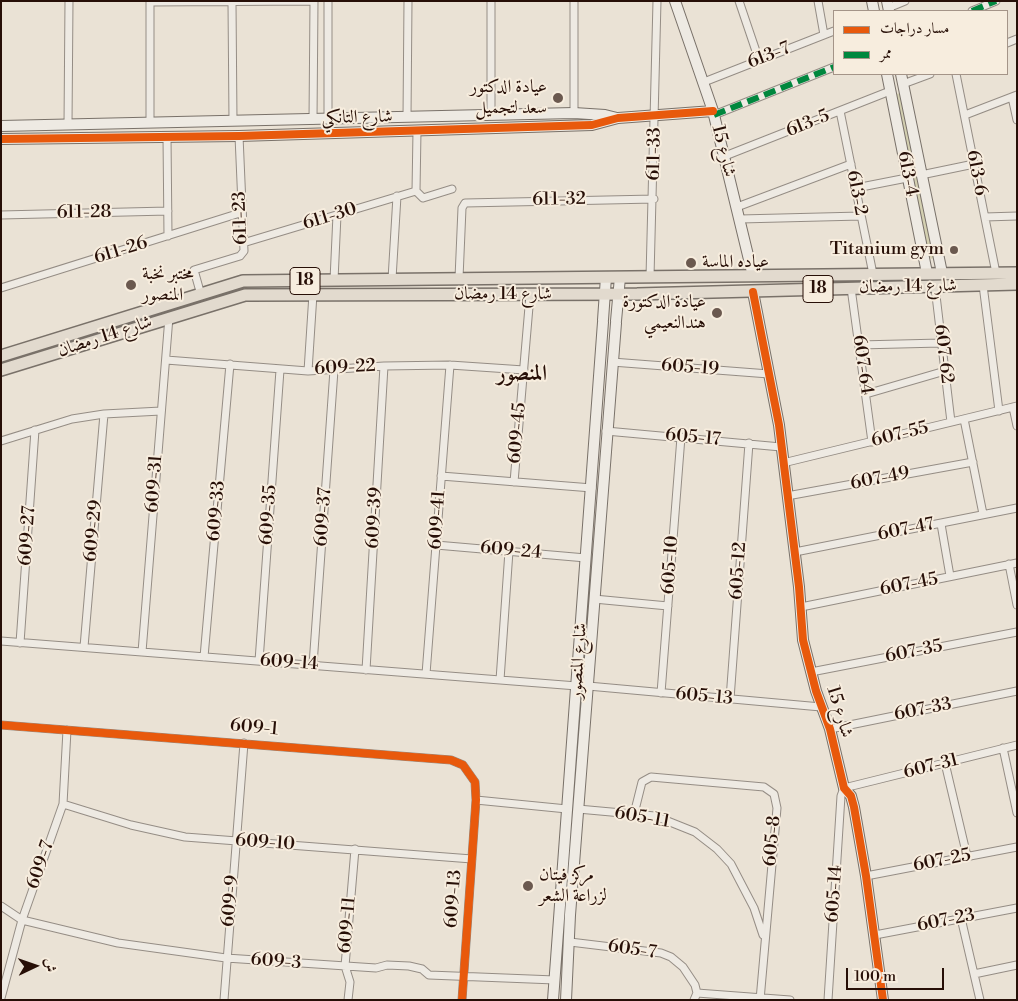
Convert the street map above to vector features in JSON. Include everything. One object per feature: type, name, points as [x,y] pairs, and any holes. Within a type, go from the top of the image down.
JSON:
[{"type":"main road","name":"شارع 14 رمضان","points":[[1,356],[243,282],[1017,273]]},
{"type":"main road","name":"شارع 14 رمضان","points":[[1,370],[169,316],[245,295],[619,294],[1017,284]]},
{"type":"street","points":[[68,124],[69,1]]},
{"type":"street","points":[[150,123],[150,2],[314,1],[313,120]]},
{"type":"street","points":[[328,1],[328,119]]},
{"type":"street","points":[[407,117],[408,1]]},
{"type":"street","points":[[491,1],[491,115]]},
{"type":"street","points":[[574,1],[574,113]]},
{"type":"street","name":"611-33","points":[[650,277],[654,199],[657,1]]},
{"type":"street","name":"شارع 15","points":[[675,1],[713,113],[753,276]]},
{"type":"street","points":[[740,1],[759,60]]},
{"type":"street","points":[[818,1],[824,35]]},
{"type":"street","points":[[888,7],[905,1]]},
{"type":"street","points":[[974,10],[996,1]]},
{"type":"street","points":[[232,3],[233,121]]},
{"type":"street","name":"613-7","points":[[704,82],[833,31]]},
{"type":"street","points":[[713,113],[833,67]]},
{"type":"street","name":"613-4","points":[[887,75],[927,274]]},
{"type":"street","points":[[902,79],[924,75]]},
{"type":"street","name":"613-6","points":[[956,75],[996,273]]},
{"type":"street","name":"613-4","points":[[902,79],[942,273]]},
{"type":"street","name":"613-5","points":[[725,156],[890,91]]},
{"type":"street","points":[[965,115],[1015,96],[1017,120]]},
{"type":"street","name":"613-2","points":[[840,111],[873,274]]},
{"type":"street","name":"شارع التانكي","points":[[1,126],[574,113],[604,114],[618,118]]},
{"type":"street","name":"شارع التانكي","points":[[1,139],[109,136],[239,136],[516,128],[592,125],[618,118],[713,113]]},
{"type":"street","points":[[515,114],[516,128]]},
{"type":"street","points":[[109,136],[110,124]]},
{"type":"street","points":[[417,131],[416,190],[423,198],[452,189]]},
{"type":"street","points":[[167,136],[168,236]]},
{"type":"street","name":"611-23","points":[[201,294],[194,270],[240,256],[244,251],[240,213],[239,136]]},
{"type":"street","points":[[737,207],[851,164]]},
{"type":"street","points":[[921,175],[974,164]]},
{"type":"street","points":[[856,188],[907,178]]},
{"type":"street","name":"611-30","points":[[243,243],[337,216],[416,190]]},
{"type":"street","points":[[392,279],[397,196]]},
{"type":"street","name":"611-32","points":[[459,278],[462,208],[465,203],[654,199]]},
{"type":"street","name":"611-28","points":[[1,215],[168,210]]},
{"type":"street","name":"611-26","points":[[1,288],[240,213]]},
{"type":"street","points":[[334,280],[337,216]]},
{"type":"street","points":[[740,219],[861,216]]},
{"type":"street","points":[[985,217],[1017,216]]},
{"type":"street","name":"شارع المنصور","points":[[553,1000],[582,686],[586,558],[606,277]]},
{"type":"street","name":"شارع المنصور","points":[[582,686],[594,599],[606,430],[620,277]]},
{"type":"street","points":[[983,285],[999,411]]},
{"type":"street","name":"607-62","points":[[935,286],[952,422]]},
{"type":"street","name":"607-64","points":[[851,288],[872,442]]},
{"type":"street","name":"شارع 15","points":[[752,292],[781,447],[802,607],[803,640],[821,707],[830,729],[844,788],[850,796],[854,807],[884,1000]]},
{"type":"street","points":[[308,370],[313,294]]},
{"type":"street","name":"609-45","points":[[514,482],[530,295]]},
{"type":"street","name":"609-31","points":[[142,652],[169,316]]},
{"type":"street","points":[[859,344],[941,343]]},
{"type":"street","name":"609-22","points":[[166,360],[230,364],[280,370],[334,370],[384,366],[450,365],[524,370]]},
{"type":"street","name":"605-19","points":[[612,362],[768,374]]},
{"type":"street","name":"609-33","points":[[204,657],[230,364]]},
{"type":"street","name":"609-41","points":[[426,674],[450,365]]},
{"type":"street","name":"609-39","points":[[366,670],[384,366]]},
{"type":"street","name":"609-35","points":[[259,661],[280,370]]},
{"type":"street","name":"609-37","points":[[313,665],[334,370]]},
{"type":"street","points":[[866,394],[945,371]]},
{"type":"street","points":[[1015,407],[1017,426]]},
{"type":"street","name":"607-55","points":[[783,464],[1015,407]]},
{"type":"street","points":[[1,441],[72,419],[104,414],[161,411]]},
{"type":"street","name":"609-29","points":[[84,647],[104,414]]},
{"type":"street","points":[[964,419],[983,514]]},
{"type":"street","name":"609-27","points":[[20,643],[35,430]]},
{"type":"street","name":"605-17","points":[[606,430],[781,447]]},
{"type":"street","name":"605-10","points":[[661,693],[681,437]]},
{"type":"street","name":"605-12","points":[[730,699],[749,444]]},
{"type":"street","name":"607-49","points":[[787,496],[973,462]]},
{"type":"street","points":[[441,476],[592,488]]},
{"type":"street","name":"607-47","points":[[795,552],[1017,508]]},
{"type":"street","points":[[941,524],[950,576]]},
{"type":"street","name":"609-24","points":[[436,545],[586,558]]},
{"type":"street","points":[[500,680],[509,552]]},
{"type":"street","name":"607-45","points":[[802,607],[1017,563]]},
{"type":"street","points":[[1009,564],[1017,605]]},
{"type":"street","points":[[594,599],[668,606]]},
{"type":"street","name":"607-35","points":[[811,672],[1017,632]]},
{"type":"street","name":"609-14","points":[[1,641],[582,686]]},
{"type":"street","name":"605-13","points":[[582,686],[821,707]]},
{"type":"street","name":"607-33","points":[[830,729],[1017,691]]},
{"type":"street","name":"609-1","points":[[1,725],[451,760],[463,765],[470,772],[475,782],[476,800]]},
{"type":"street","name":"609-7","points":[[1,998],[22,920],[62,804],[67,730]]},
{"type":"street","name":"609-9","points":[[224,1000],[244,743]]},
{"type":"street","name":"607-31","points":[[844,788],[1017,745]]},
{"type":"street","points":[[1003,748],[1017,813]]},
{"type":"street","points":[[945,763],[967,856]]},
{"type":"street","name":"605-8","points":[[634,814],[642,782],[646,777],[762,787],[771,790],[776,800],[777,808],[764,937],[760,999]]},
{"type":"street","name":"605-14","points":[[828,1000],[844,788]]},
{"type":"street","name":"605-11","points":[[476,800],[655,816],[685,827],[721,853],[740,880],[754,908],[764,937]]},
{"type":"street","name":"609-13","points":[[462,1000],[476,800]]},
{"type":"street","name":"609-10","points":[[62,804],[131,826],[185,836],[472,859]]},
{"type":"street","name":"شارع المنصور","points":[[566,1000],[570,942],[572,810]]},
{"type":"street","name":"607-25","points":[[866,876],[1017,847]]},
{"type":"street","name":"609-11","points":[[348,1000],[350,982],[344,966],[355,849]]},
{"type":"street","name":"609-3","points":[[1,906],[22,920],[118,943],[226,958],[376,968],[387,965],[409,966],[422,969],[429,975],[555,980]]},
{"type":"street","name":"607-23","points":[[875,935],[1017,908]]},
{"type":"street","points":[[961,918],[980,1000]]},
{"type":"street","name":"605-7","points":[[570,942],[665,954],[682,967],[695,985],[695,997]]},
{"type":"street","points":[[974,974],[1017,966]]},
{"type":"street","points":[[695,997],[790,1000]]},
{"type":"shaded area","points":[[901,93],[934,257],[932,259],[929,257],[896,94]]},
{"type":"marked path","points":[[974,10],[996,1]]},
{"type":"marked path","points":[[714,115],[833,67]]},
{"type":"cycle path","points":[[1,139],[239,136],[592,125],[618,118],[713,111]]},
{"type":"cycle path","points":[[753,292],[779,425],[799,587],[803,640],[816,691],[830,729],[844,788],[851,796],[854,807],[866,876],[883,1000]]},
{"type":"cycle path","points":[[1,725],[451,760],[463,765],[475,782],[476,800],[462,1000]]},
{"type":"place","name":"عيادة الدكتور سعد لتجميل","points":[[558,98]]},
{"type":"place","name":"Titanium gym","points":[[954,250]]},
{"type":"place","name":"عياده الماسة","points":[[691,263]]},
{"type":"place","name":"مختبر نخبة المنصور","points":[[131,285]]},
{"type":"place","name":"عيادة الدكتورة هندالنعيمي","points":[[717,313]]},
{"type":"place","name":"مركز فيتان لزراعة الشعر","points":[[528,886]]},
{"type":"district","name":"المنصور","points":[[522,375]]}]
